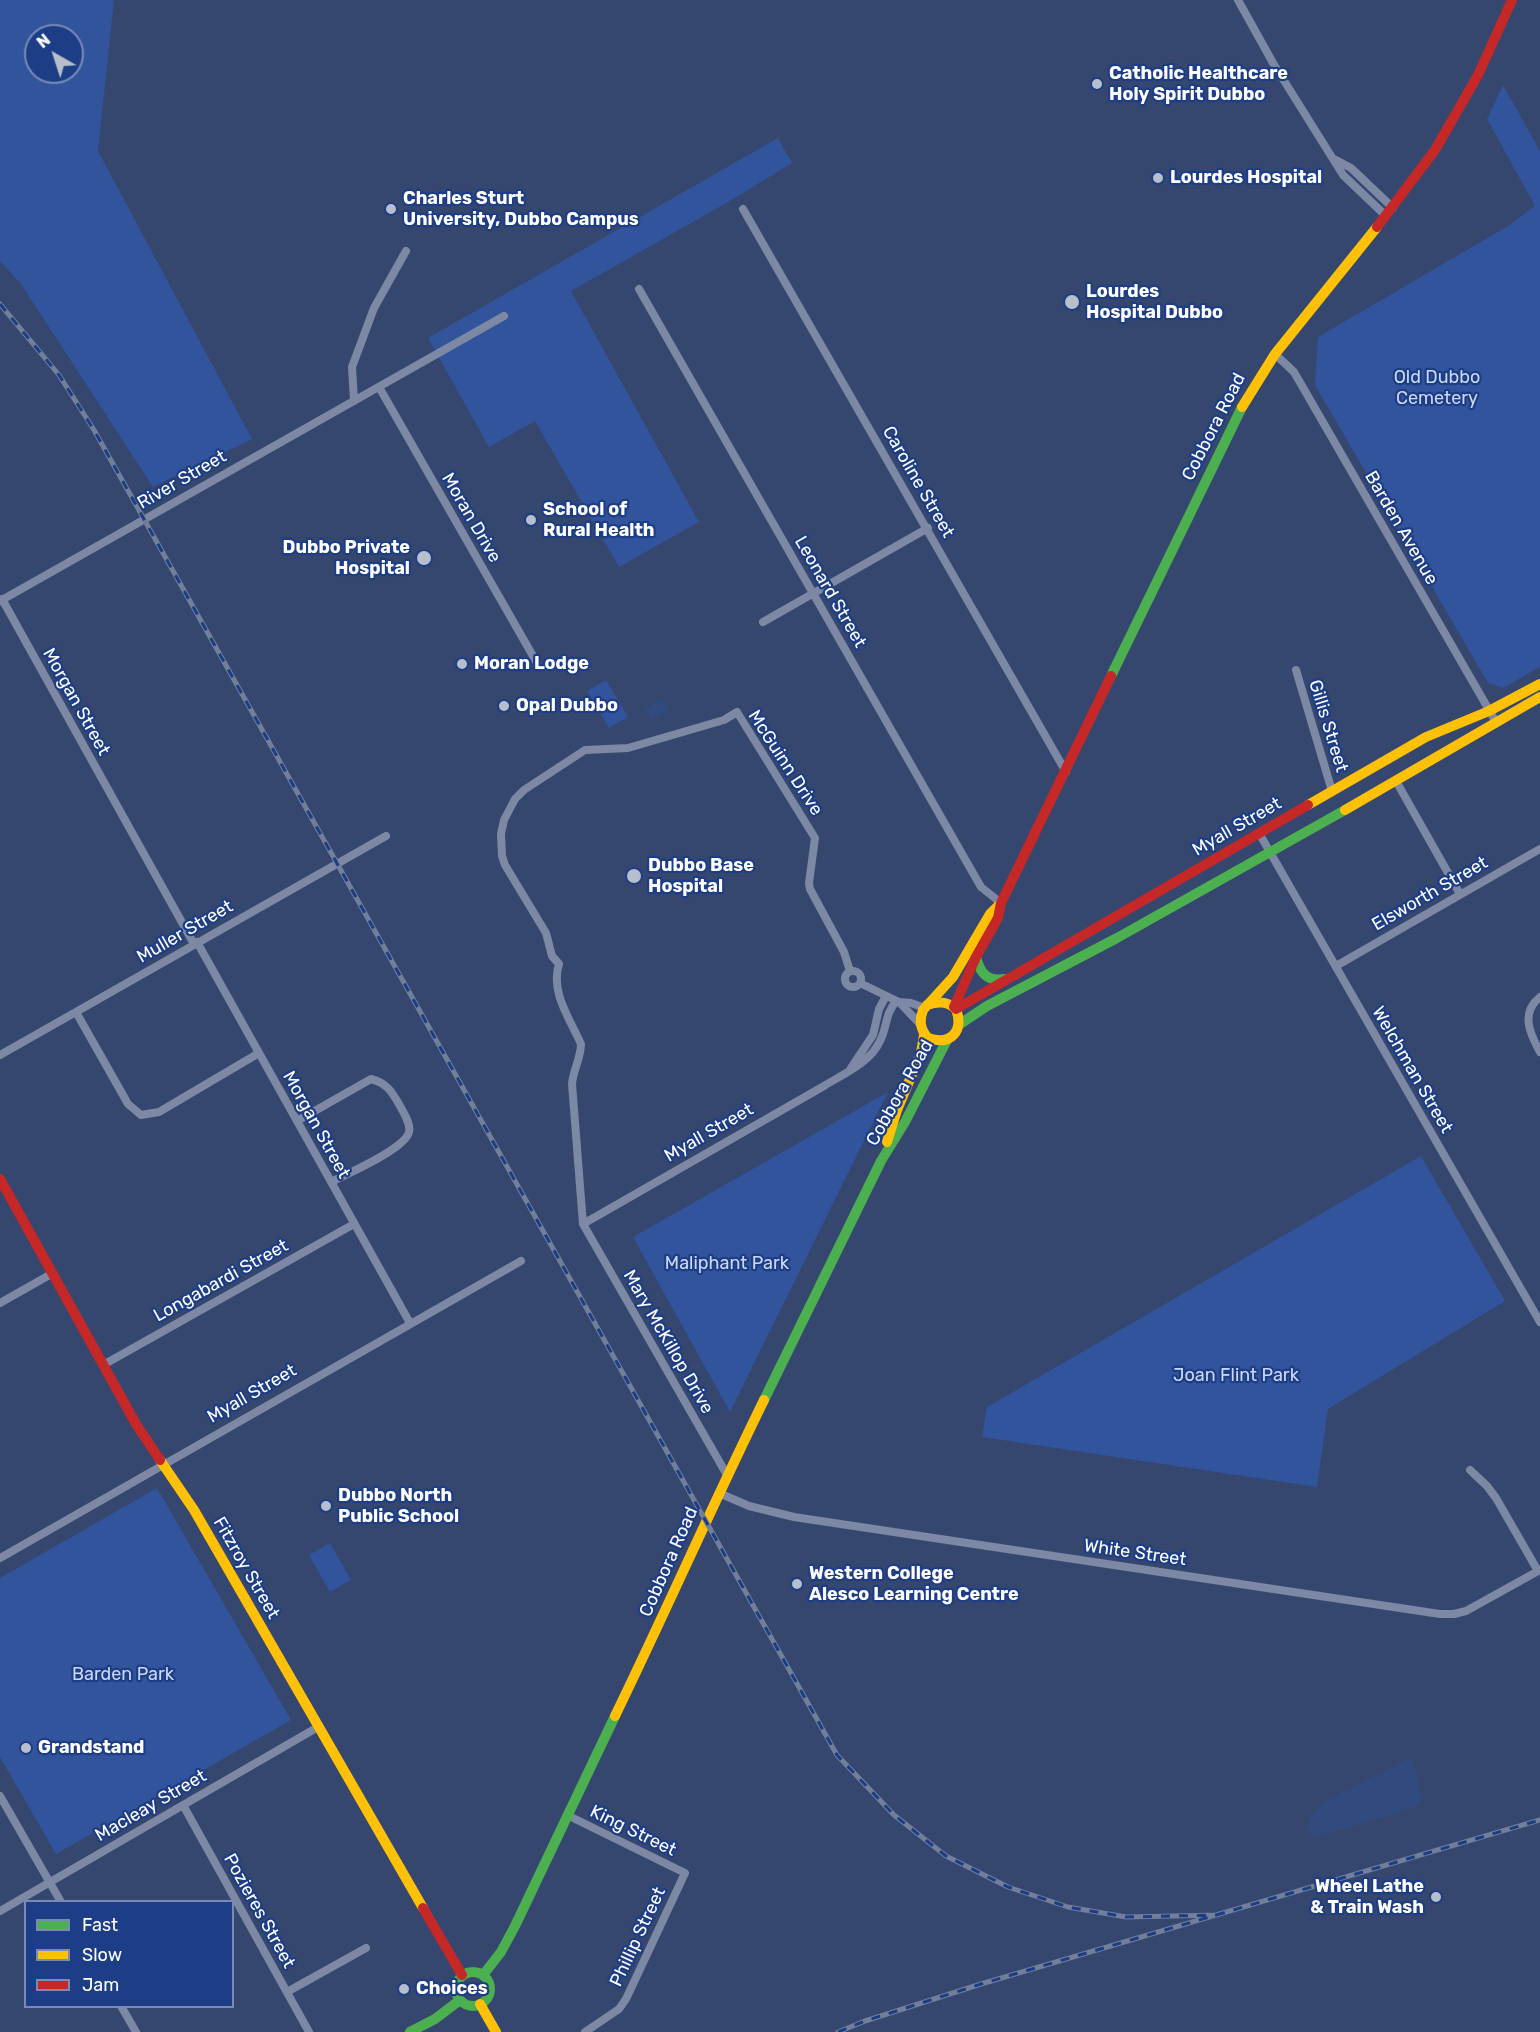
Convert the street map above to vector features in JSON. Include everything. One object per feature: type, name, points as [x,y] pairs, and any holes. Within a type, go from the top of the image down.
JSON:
[{"type":"main road","name":"Cobbora Road","points":[[955,1008],[976,957],[998,918],[1001,903],[1232,426],[1259,375],[1390,212],[1435,150],[1478,75],[1512,0]]},
{"type":"main road","name":"Myall Street","points":[[955,1008],[1011,978],[1426,737],[1489,711],[1540,684]]},
{"type":"main road","points":[[960,1024],[955,1008],[938,1001],[926,1007],[919,1023],[924,1035],[935,1041],[947,1040],[956,1034],[960,1024],[987,1006],[1108,943],[1270,853],[1540,697]]},
{"type":"main road","name":"Cobbora Road","points":[[926,1007],[953,977],[990,914],[1001,903]]},
{"type":"main road","points":[[976,957],[979,968],[989,980],[1011,978]]},
{"type":"main road","name":"Cobbora Road","points":[[881,1161],[897,1110],[921,1053],[924,1035]]},
{"type":"main road","name":"Cobbora Road","points":[[483,1975],[501,1952],[515,1926],[671,1600],[727,1475],[881,1161],[905,1122],[947,1040]]},
{"type":"main road","name":"Fitzroy Street","points":[[0,1179],[136,1424],[194,1510],[462,1975]]},
{"type":"main road","points":[[472,1971],[487,1979],[490,1990],[488,1996],[480,2004],[469,2006],[457,1996],[455,1987],[462,1975],[472,1971]]},
{"type":"main road","points":[[411,2032],[435,2019],[460,2000]]},
{"type":"main road","points":[[480,2004],[496,2032]]},
{"type":"street","points":[[1238,0],[1273,63],[1333,158],[1351,168],[1390,212]]},
{"type":"street","name":"Caroline Street","points":[[743,209],[1066,772]]},
{"type":"street","points":[[354,401],[352,367],[374,308],[406,251]]},
{"type":"street","name":"Leonard Street","points":[[639,289],[981,887],[1001,903]]},
{"type":"street","name":"River Street","points":[[1,600],[504,316]]},
{"type":"street","name":"Barden Avenue","points":[[1275,354],[1294,372],[1496,722]]},
{"type":"street","name":"Moran Drive","points":[[379,387],[537,663]]},
{"type":"street","points":[[763,622],[928,528]]},
{"type":"street","name":"Morgan Street","points":[[1,600],[410,1323]]},
{"type":"street","name":"Gillis Street","points":[[1296,670],[1332,791]]},
{"type":"street","name":"McGuinn Drive","points":[[583,1224],[572,1084],[581,1044],[558,994],[556,975],[559,964],[552,956],[548,936],[505,865],[502,855],[501,834],[504,820],[515,799],[524,790],[585,750],[628,748],[724,720],[737,712],[815,838],[810,889],[844,952],[850,971]]},
{"type":"street","points":[[1396,781],[1460,894]]},
{"type":"street","name":"Welchman Street","points":[[1259,833],[1540,1322]]},
{"type":"street","name":"Muller Street","points":[[0,1055],[386,836]]},
{"type":"street","name":"Elsworth Street","points":[[1336,966],[1540,849]]},
{"type":"street","points":[[850,971],[855,971],[860,974],[860,983],[855,987],[847,985],[844,977],[850,971]]},
{"type":"street","points":[[860,983],[897,1002],[919,1023]]},
{"type":"street","name":"Myall Street","points":[[850,1069],[873,1035],[879,1009],[886,996]]},
{"type":"street","points":[[1540,997],[1534,1001],[1530,1010],[1528,1028],[1540,1052]]},
{"type":"street","points":[[897,1002],[926,1007]]},
{"type":"street","name":"Myall Street","points":[[583,1224],[863,1062],[876,1048],[884,1032],[888,1012],[897,1002]]},
{"type":"street","points":[[76,1012],[128,1104],[141,1115],[159,1112],[259,1053]]},
{"type":"street","points":[[297,1121],[370,1079],[381,1081],[393,1093],[409,1124],[409,1133],[404,1142],[331,1182]]},
{"type":"street","name":"Longabardi Street","points":[[103,1365],[354,1224]]},
{"type":"street","name":"Mary McKillop Drive","points":[[583,1224],[727,1475]]},
{"type":"street","name":"Myall Street","points":[[0,1558],[521,1261]]},
{"type":"street","points":[[0,1303],[52,1273]]},
{"type":"street","points":[[1470,1470],[1496,1498],[1539,1571]]},
{"type":"street","name":"White Street","points":[[719,1493],[749,1506],[794,1517],[1440,1614],[1466,1611],[1539,1571]]},
{"type":"street","name":"Macleay Street","points":[[0,1911],[318,1727]]},
{"type":"street","points":[[0,1796],[59,1900]]},
{"type":"street","name":"Pozieres Street","points":[[183,1805],[309,2032]]},
{"type":"street","name":"King Street","points":[[567,1815],[685,1873]]},
{"type":"street","name":"Phillip Street","points":[[585,2032],[620,2008],[626,1999],[685,1873]]},
{"type":"street","points":[[287,1992],[366,1948]]},
{"type":"street","points":[[121,2008],[132,2031]]},
{"type":"green space","points":[[0,0],[114,0],[98,151],[252,439],[153,487],[21,284],[0,261]]},
{"type":"green space","name":"Old Dubbo Cemetery","points":[[1503,85],[1540,151],[1540,667],[1503,688],[1488,683],[1315,385],[1318,337],[1508,226],[1535,206],[1487,119]]},
{"type":"green space","points":[[778,138],[792,163],[730,201],[571,291],[699,522],[619,567],[535,421],[489,447],[428,338]]},
{"type":"green space","points":[[606,680],[628,717],[609,728],[587,691]]},
{"type":"green space","name":"Maliphant Park","points":[[888,1092],[730,1412],[633,1237]]},
{"type":"green space","name":"Joan Flint Park","points":[[1421,1156],[1505,1301],[1328,1409],[1317,1487],[982,1437],[987,1407]]},
{"type":"green space","name":"Barden Park","points":[[157,1488],[291,1720],[56,1854],[0,1757],[0,1578]]},
{"type":"green space","points":[[330,1543],[351,1580],[330,1592],[309,1555]]},
{"type":"shaded area","points":[[662,699],[669,710],[652,720],[645,709]]},
{"type":"shaded area","points":[[1410,1758],[1414,1764],[1422,1801],[1414,1808],[1316,1837],[1307,1827],[1315,1812],[1327,1800]]},
{"type":"railway","points":[[0,304],[59,375],[94,430],[837,1755],[894,1815],[946,1856],[1008,1887],[1068,1907],[1126,1917],[1218,1915]]},
{"type":"railway","points":[[838,2032],[865,2021],[981,1984],[1540,1820]]},
{"type":"traffic: fast","points":[[1111,676],[1242,407]]},
{"type":"traffic: fast","points":[[960,1024],[987,1006],[1117,938],[1345,810]]},
{"type":"traffic: fast","points":[[976,957],[985,975],[993,979],[1005,979]]},
{"type":"traffic: fast","points":[[764,1400],[881,1161],[905,1122],[947,1040]]},
{"type":"traffic: fast","points":[[483,1975],[501,1952],[515,1926],[615,1716]]},
{"type":"traffic: fast","points":[[473,1972],[485,1977],[490,1989],[485,2001],[473,2006],[461,2001],[456,1989],[461,1977],[473,1972]]},
{"type":"traffic: fast","points":[[410,2032],[435,2019],[460,2000]]},
{"type":"traffic: slow","points":[[1242,407],[1275,354],[1377,227]]},
{"type":"traffic: slow","points":[[1308,805],[1426,737],[1489,711],[1540,684]]},
{"type":"traffic: slow","points":[[1345,810],[1540,697]]},
{"type":"traffic: slow","points":[[927,1005],[931,1004],[935,1003],[942,1002],[956,1009],[958,1024],[954,1035],[943,1040],[928,1038],[921,1025],[923,1010],[953,977],[990,914],[998,906]]},
{"type":"traffic: slow","points":[[887,1142],[897,1110],[921,1053],[924,1035]]},
{"type":"traffic: slow","points":[[615,1716],[764,1400]]},
{"type":"traffic: slow","points":[[160,1460],[194,1510],[423,1908]]},
{"type":"traffic: slow","points":[[480,2004],[496,2032]]},
{"type":"traffic: jam","points":[[1377,227],[1435,150],[1478,75],[1512,0]]},
{"type":"traffic: jam","points":[[954,1007],[976,957],[998,918],[1001,903],[1111,676]]},
{"type":"traffic: jam","points":[[956,1009],[1308,805]]},
{"type":"traffic: jam","points":[[0,1179],[136,1424],[160,1460]]},
{"type":"traffic: jam","points":[[423,1908],[462,1975]]},
{"type":"place","name":"Catholic Healthcare Holy Spirit Dubbo","points":[[1097,84]]},
{"type":"place","name":"Lourdes Hospital","points":[[1158,178]]},
{"type":"place","name":"Charles Sturt University, Dubbo Campus","points":[[391,209]]},
{"type":"place","name":"Lourdes Hospital Dubbo","points":[[1072,302]]},
{"type":"place","name":"School of Rural Health","points":[[531,520]]},
{"type":"place","name":"Dubbo Private Hospital","points":[[424,558]]},
{"type":"place","name":"Moran Lodge","points":[[462,664]]},
{"type":"place","name":"Opal Dubbo","points":[[504,706]]},
{"type":"place","name":"Dubbo Base Hospital","points":[[634,876]]},
{"type":"place","name":"Dubbo North Public School","points":[[326,1506]]},
{"type":"place","name":"Western College Alesco Learning Centre","points":[[797,1584]]},
{"type":"place","name":"Grandstand","points":[[26,1748]]},
{"type":"place","name":"Wheel Lathe & Train Wash","points":[[1436,1897]]},
{"type":"place","name":"Choices","points":[[404,1989]]}]
